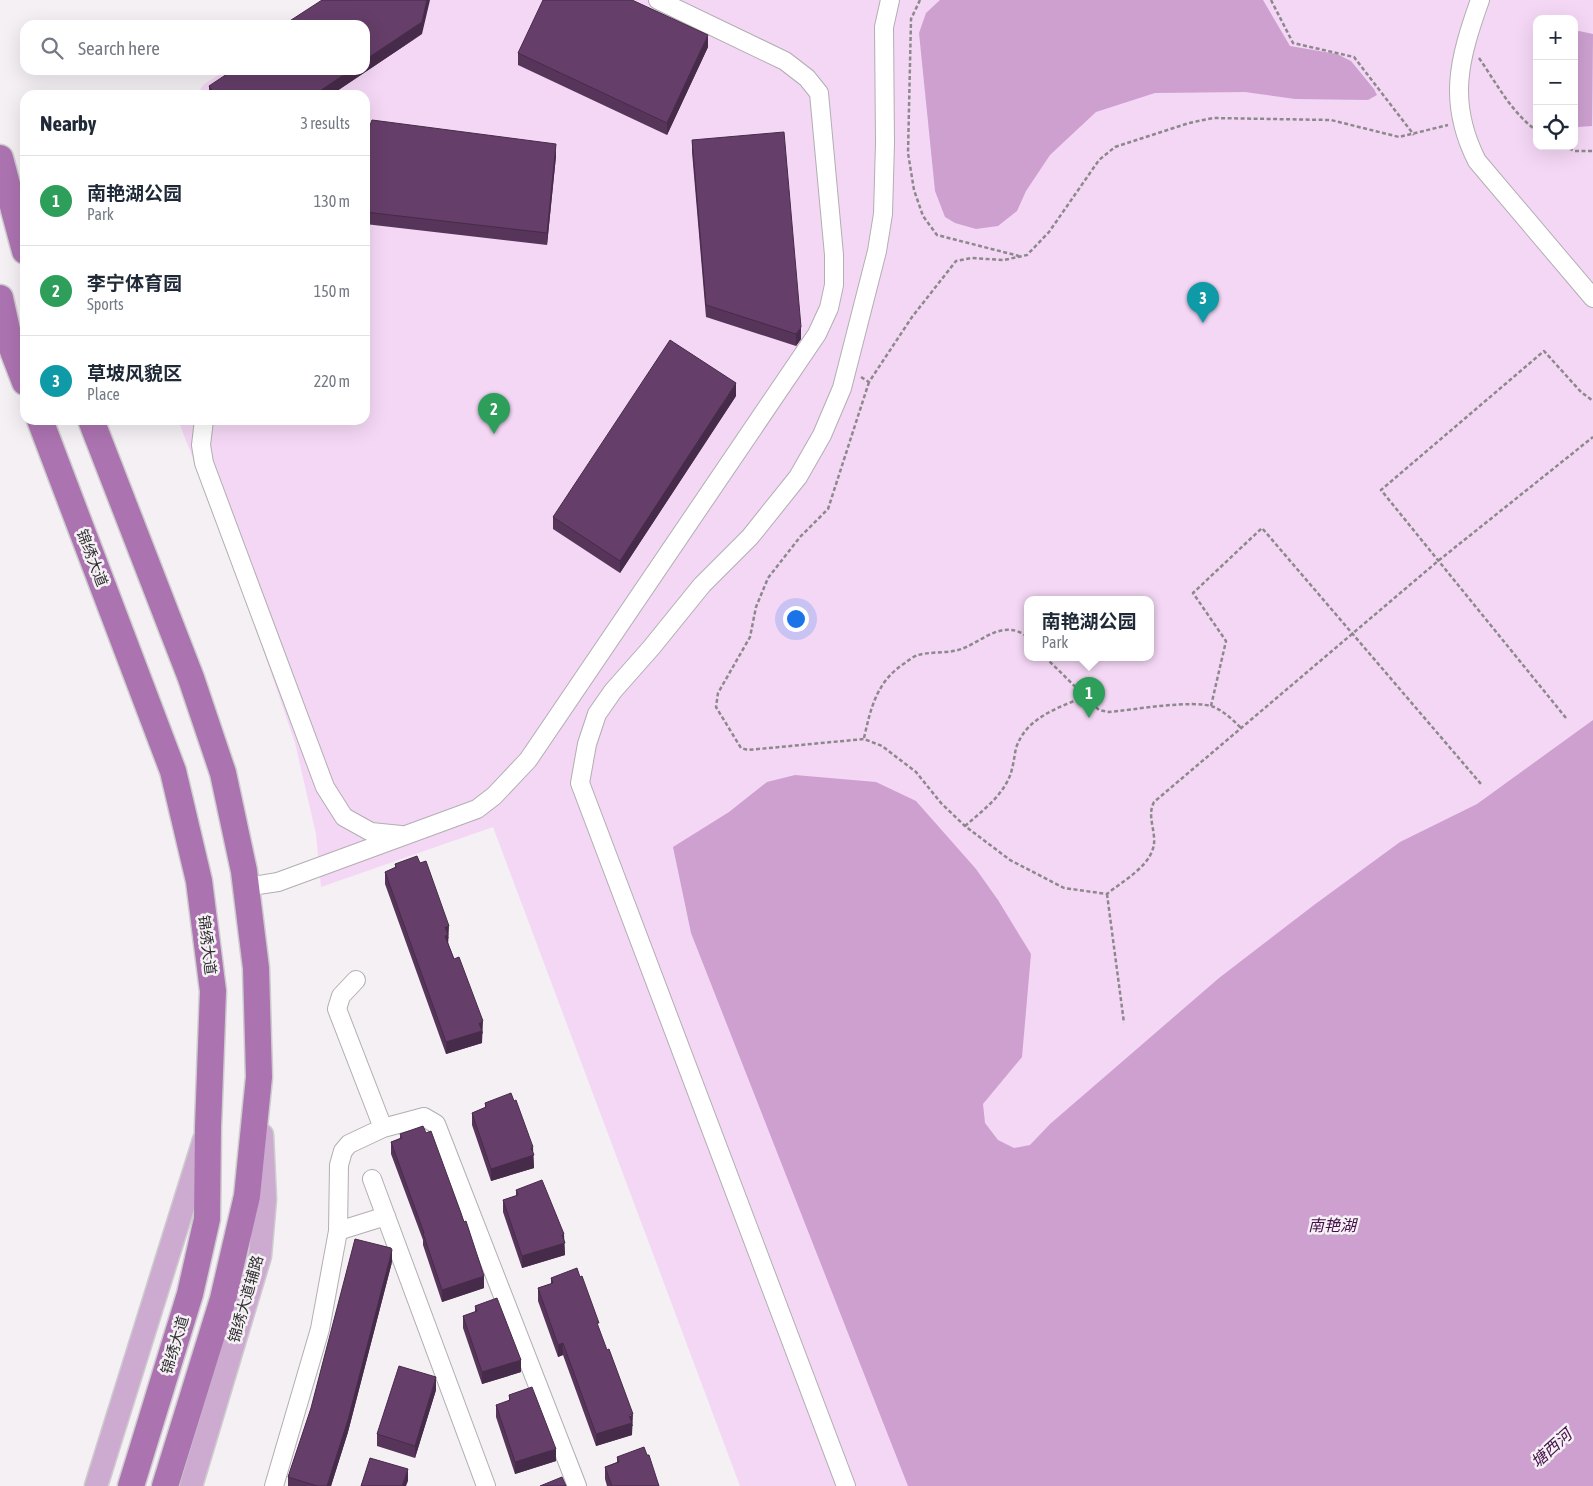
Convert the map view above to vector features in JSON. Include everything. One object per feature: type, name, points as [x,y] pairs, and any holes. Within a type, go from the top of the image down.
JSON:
[{"type":"highway","points":[[0,158],[20,232]]},
{"type":"highway","points":[[0,298],[10,343],[20,369]]},
{"type":"highway","name":"锦绣大道","points":[[42,425],[173,771],[199,880],[214,991],[208,1127],[207,1219],[190,1294],[131,1486]]},
{"type":"highway","points":[[93,425],[191,678],[222,773],[246,887],[256,968],[259,1077],[247,1196],[222,1300],[165,1486]]},
{"type":"main road","name":"锦绣大道辅路","points":[[191,1486],[260,1256],[265,1199],[259,1077]]},
{"type":"main road","points":[[96,1486],[208,1127]]},
{"type":"lane","points":[[246,887],[278,882],[407,836],[477,809],[494,796],[528,760],[812,342],[829,308],[834,284],[834,255],[819,94],[807,78],[785,61],[658,0]]},
{"type":"lane","points":[[846,1486],[580,783],[587,744],[598,714],[613,690],[651,648],[702,585],[750,537],[798,477],[822,435],[842,388],[877,251],[883,214],[885,143],[884,27],[890,0]]},
{"type":"lane","points":[[1480,0],[1465,42],[1459,68],[1457,94],[1461,121],[1468,144],[1477,161],[1593,298]]},
{"type":"lane","points":[[203,425],[201,445],[204,463],[325,787],[344,817],[371,832],[407,836]]},
{"type":"lane","points":[[356,980],[341,996],[337,1009],[383,1128]]},
{"type":"lane","points":[[274,1486],[320,1329],[338,1231],[338,1176],[343,1151],[349,1144],[383,1128],[424,1117],[436,1124],[577,1486]]},
{"type":"lane","points":[[372,1179],[486,1486]]},
{"type":"lane","points":[[338,1231],[386,1216]]},
{"type":"path","points":[[920,0],[911,19],[908,152],[914,190],[923,216],[937,235],[1020,257]]},
{"type":"path","points":[[1271,0],[1293,43],[1354,57],[1414,135]]},
{"type":"path","points":[[1465,42],[1480,59],[1502,95],[1533,128]]},
{"type":"path","points":[[1461,121],[1414,135],[1398,137],[1331,120],[1212,118],[1189,122],[1115,147],[1099,160],[1049,232],[1027,255],[1004,260],[971,258],[956,261],[912,317],[869,382],[828,509],[800,537],[768,578],[756,607],[750,637],[718,693],[716,707],[741,748],[748,750],[864,739],[882,746],[916,772],[941,803],[965,826],[1010,860],[1037,876],[1064,888],[1107,894],[1151,857],[1155,847],[1151,818],[1151,809],[1154,802],[1438,561],[1593,437]]},
{"type":"path","points":[[1572,150],[1593,151]]},
{"type":"path","points":[[1566,718],[1380,490],[1544,351],[1580,392],[1593,401]]},
{"type":"path","points":[[847,368],[869,382]]},
{"type":"path","points":[[1211,706],[1226,640],[1194,593],[1262,528],[1480,784]]},
{"type":"path","points":[[864,739],[871,706],[879,687],[897,668],[917,655],[964,649],[983,636],[1002,631],[1016,630],[1024,635]]},
{"type":"path","points":[[1049,661],[1099,710],[1108,712],[1185,704],[1211,706],[1222,711],[1242,729]]},
{"type":"path","points":[[965,826],[998,796],[1010,778],[1017,746],[1027,729],[1046,713],[1084,697]]},
{"type":"path","points":[[1107,894],[1124,1023]]},
{"type":"shaded area","points":[[332,0],[1593,0],[1593,1486],[740,1486],[493,827],[321,887],[316,834],[295,743],[233,561],[180,425],[370,425],[370,90],[200,90],[203,85],[218,75],[370,75],[370,20],[358,20]]},
{"type":"water","points":[[940,0],[1263,0],[1290,46],[1337,54],[1351,61],[1377,95],[1368,100],[1295,99],[1245,92],[1155,93],[1096,112],[1050,155],[1026,191],[1017,211],[998,226],[976,229],[955,223],[945,217],[935,191],[919,33],[926,13]]},
{"type":"water","points":[[1578,31],[1593,34],[1592,126],[1578,127]]},
{"type":"water","name":"南艳湖","points":[[1593,720],[1593,1486],[908,1486],[691,933],[673,847],[729,812],[767,782],[795,775],[876,782],[916,801],[976,869],[998,900],[1031,954],[1022,1057],[983,1104],[985,1123],[998,1140],[1014,1148],[1030,1145],[1050,1124],[1219,978],[1314,905],[1400,842],[1477,804]]},
{"type":"building","points":[[322,0],[427,0],[422,22],[370,57],[370,20],[291,20]]},
{"type":"building","points":[[543,0],[632,0],[708,35],[667,123],[518,53]]},
{"type":"building","points":[[226,75],[344,75],[321,90],[212,90],[209,86]]},
{"type":"building","points":[[372,120],[556,144],[547,233],[370,213],[370,125]]},
{"type":"building","points":[[784,132],[801,327],[796,334],[706,305],[692,140]]},
{"type":"building","points":[[670,340],[736,383],[620,561],[553,517]]},
{"type":"building","points":[[417,856],[420,863],[426,861],[449,926],[445,927],[448,935],[445,936],[454,959],[459,957],[483,1021],[479,1023],[482,1031],[446,1042],[385,872],[396,867],[395,864]]},
{"type":"building","points":[[511,1093],[514,1101],[516,1100],[533,1147],[531,1148],[534,1155],[491,1169],[472,1113],[486,1107],[485,1103]]},
{"type":"building","points":[[423,1126],[426,1133],[431,1131],[464,1222],[466,1221],[484,1276],[442,1290],[424,1233],[391,1142],[402,1138],[400,1134]]},
{"type":"building","points":[[542,1180],[564,1234],[562,1235],[565,1243],[522,1256],[503,1200],[518,1195],[516,1190]]},
{"type":"building","points":[[355,1239],[391,1248],[392,1250],[348,1420],[327,1486],[317,1486],[288,1477],[311,1408]]},
{"type":"building","points":[[577,1268],[580,1277],[582,1276],[599,1323],[597,1323],[607,1350],[609,1349],[633,1414],[629,1415],[632,1423],[596,1434],[563,1343],[558,1345],[538,1288],[553,1283],[551,1278]]},
{"type":"building","points":[[497,1298],[521,1360],[482,1372],[463,1316],[477,1311],[475,1306]]},
{"type":"building","points":[[399,1366],[436,1377],[415,1446],[377,1434]]},
{"type":"building","points":[[532,1387],[556,1449],[515,1462],[496,1405],[510,1400],[509,1395]]},
{"type":"building","points":[[644,1447],[647,1455],[649,1455],[659,1486],[612,1486],[605,1467],[619,1462],[617,1457]]},
{"type":"building","points":[[370,1458],[408,1469],[402,1486],[361,1486]]},
{"type":"building","points":[[562,1477],[566,1486],[540,1486]]},
{"type":"place","name":"草坡风貌区","points":[[1203,323]]},
{"type":"place","name":"李宁体育园","points":[[494,434]]},
{"type":"place","name":"南艳湖公园","points":[[1089,718]]},
{"type":"water label","name":"塘西河","points":[[1551,1448]]}]
